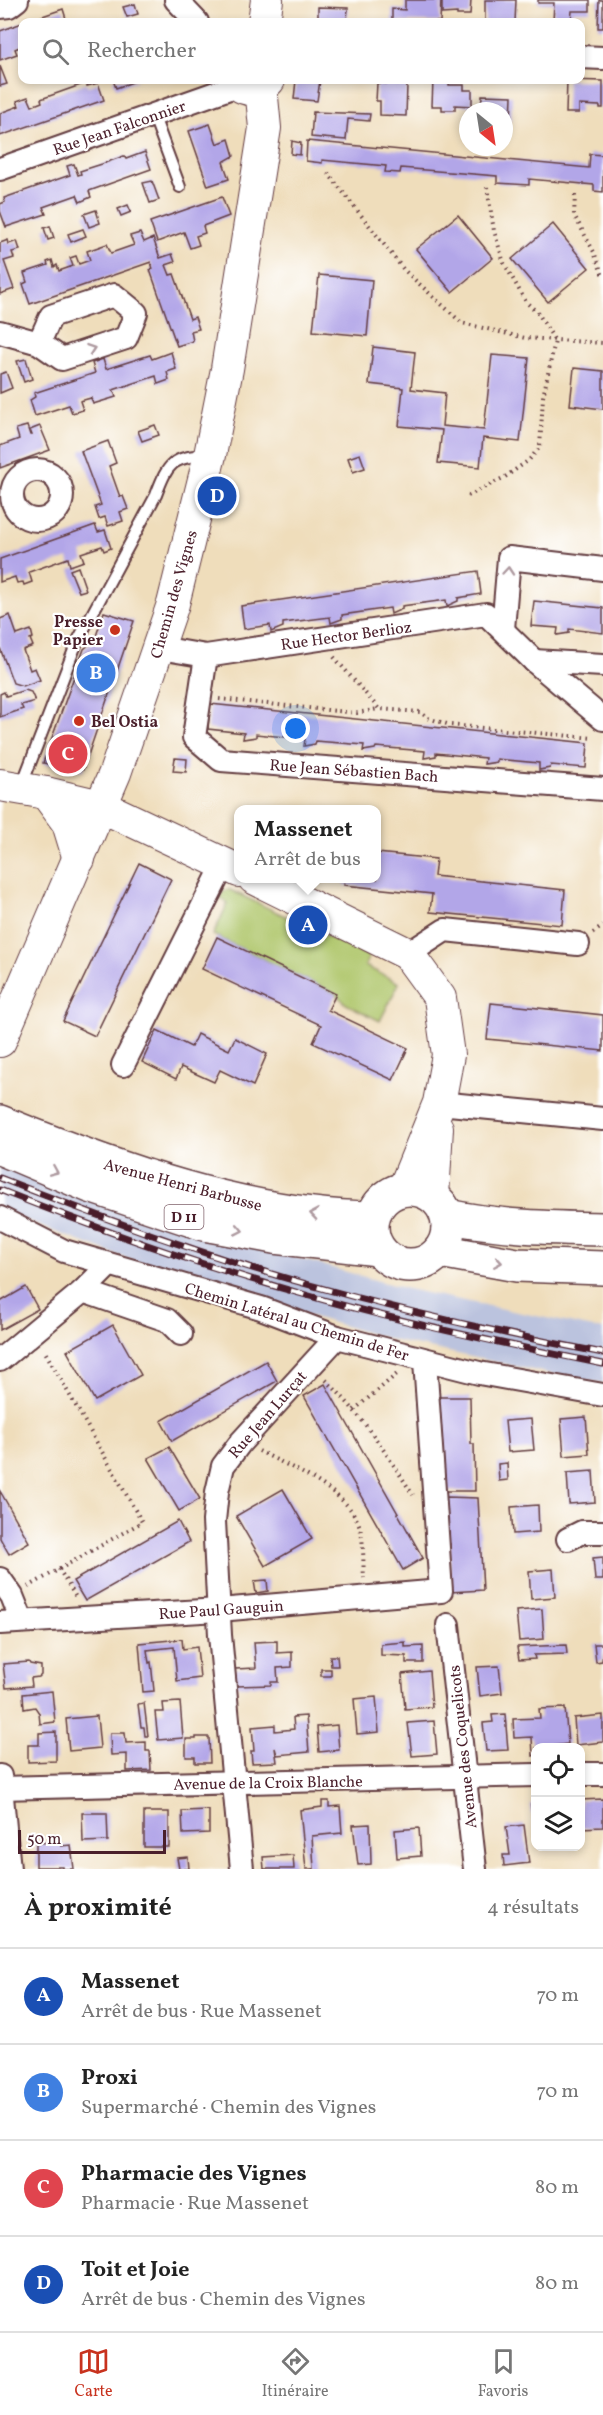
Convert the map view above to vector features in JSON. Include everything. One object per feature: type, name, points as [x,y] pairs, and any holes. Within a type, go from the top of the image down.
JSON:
[{"type":"main road","points":[[265,18],[267,0]]},
{"type":"main road","name":"Chemin des Vignes","points":[[0,1041],[116,773],[160,648],[210,455],[226,376],[265,128],[251,84]]},
{"type":"main road","points":[[22,789],[101,806],[231,868]]},
{"type":"main road","points":[[22,789],[68,823],[80,859],[105,839],[133,822]]},
{"type":"main road","points":[[262,883],[408,954],[440,998],[448,1055],[437,1108],[438,1139],[428,1200],[448,1234],[440,1251],[426,1262],[408,1266],[386,1257],[375,1233],[376,1208],[384,1199],[428,1200],[486,1224],[603,1229]]},
{"type":"main road","name":"Avenue Henri Barbusse","points":[[0,1122],[97,1161],[202,1191],[271,1207],[336,1218],[375,1233]]},
{"type":"main road","name":"Avenue Henri Barbusse","points":[[0,1148],[90,1186],[204,1224],[274,1237],[375,1233]]},
{"type":"main road","points":[[440,1251],[517,1265],[603,1268]]},
{"type":"street","points":[[0,7],[9,6],[17,0]]},
{"type":"street","points":[[176,0],[193,18]]},
{"type":"street","points":[[585,57],[603,58]]},
{"type":"street","name":"Rue Jean Falconnier","points":[[0,169],[153,114],[248,84]]},
{"type":"street","points":[[0,332],[39,343]]},
{"type":"street","points":[[603,569],[509,558],[503,629],[534,661],[603,719]]},
{"type":"street","name":"Rue Hector Berlioz","points":[[160,648],[206,656],[486,614],[503,629]]},
{"type":"street","name":"Rue Jean Sébastien Bach","points":[[206,656],[194,737],[221,760],[603,789]]},
{"type":"street","points":[[534,661],[603,666]]},
{"type":"street","points":[[123,1065],[231,868]]},
{"type":"street","points":[[408,954],[445,930],[578,944]]},
{"type":"street","points":[[437,1108],[603,1119]]},
{"type":"street","name":"Chemin Latéral au Chemin de Fer","points":[[0,1218],[64,1251],[261,1308],[426,1368],[479,1373],[603,1395]]},
{"type":"street","points":[[0,1360],[83,1291],[109,1265]]},
{"type":"street","points":[[83,1291],[167,1320],[181,1334]]},
{"type":"street","name":"Rue Jean Lurçat","points":[[242,1869],[219,1610],[214,1521],[217,1492],[224,1466],[241,1442],[338,1336]]},
{"type":"street","points":[[426,1368],[434,1497]]},
{"type":"street","name":"Rue Paul Gauguin","points":[[11,1622],[219,1610],[441,1591],[434,1497]]},
{"type":"street","points":[[568,1539],[582,1532],[603,1532]]},
{"type":"street","points":[[6,1587],[11,1622]]},
{"type":"street","name":"Avenue des Coquelicots","points":[[448,1625],[475,1869]]},
{"type":"street","points":[[585,1774],[603,1774]]},
{"type":"street","name":"Avenue de la Croix Blanche","points":[[0,1784],[233,1784],[531,1775]]},
{"type":"street","points":[[0,1784],[9,1869]]},
{"type":"lane","points":[[153,114],[180,187]]},
{"type":"lane","points":[[22,789],[77,642],[156,495],[165,471],[175,460],[185,456],[210,455]]},
{"type":"path","points":[[328,173],[404,270],[462,323],[525,338],[603,343]]},
{"type":"path","points":[[468,496],[505,477],[529,460],[540,447],[543,398],[555,341],[538,313],[526,302],[504,263],[494,231],[487,187]]},
{"type":"path","points":[[575,195],[574,215],[594,252],[603,276]]},
{"type":"path","points":[[317,639],[379,709]]},
{"type":"path","points":[[200,697],[357,713],[379,709],[420,712],[428,718],[450,725],[603,739]]},
{"type":"path","points":[[6,1587],[59,1569],[142,1522],[34,1332]]},
{"type":"path","points":[[310,1365],[354,1410],[385,1450],[414,1497],[434,1497]]},
{"type":"path","points":[[354,1410],[401,1371],[426,1368]]},
{"type":"path","points":[[241,1442],[327,1486],[348,1505],[361,1530],[365,1597]]},
{"type":"path","points":[[59,1569],[88,1618]]},
{"type":"shaded area","points":[[0,1156],[195,1229],[407,1289],[603,1330],[603,1383],[584,1381],[396,1341],[172,1276],[0,1211]]},
{"type":"green space","points":[[228,889],[369,956],[365,966],[399,983],[380,1021],[346,1004],[336,994],[213,935],[228,903],[219,897]]},
{"type":"building","points":[[405,0],[441,0],[440,18],[392,18],[392,9],[405,10]]},
{"type":"building","points":[[442,0],[471,0],[470,15],[442,14]]},
{"type":"building","points":[[485,0],[516,0],[515,18],[485,18]]},
{"type":"building","points":[[538,0],[590,0],[590,11],[572,11],[571,18],[553,18],[554,3],[538,3]]},
{"type":"building","points":[[599,0],[603,0],[603,28],[598,28]]},
{"type":"building","points":[[135,4],[138,14],[127,17],[123,7]]},
{"type":"building","points":[[318,7],[348,8],[347,18],[318,18]]},
{"type":"building","points":[[63,9],[66,18],[37,18]]},
{"type":"building","points":[[18,24],[18,48],[15,49],[17,54],[0,60],[0,31]]},
{"type":"building","points":[[0,66],[7,84],[0,86]]},
{"type":"building","points":[[585,80],[603,81],[603,108],[579,105],[579,113],[566,113],[567,84],[585,84]]},
{"type":"building","points":[[83,84],[87,86],[98,84],[104,100],[0,136],[0,113],[19,106],[17,101],[28,97],[32,106],[42,102],[41,99]]},
{"type":"building","points":[[114,84],[127,84],[116,88]]},
{"type":"building","points":[[296,84],[319,84],[317,101],[294,99]]},
{"type":"building","points":[[377,84],[407,85],[406,116],[380,115],[380,101],[376,101]]},
{"type":"building","points":[[433,84],[464,85],[464,90],[472,90],[472,102],[459,102],[459,105],[455,105],[455,110],[442,110],[442,106],[432,106]]},
{"type":"building","points":[[482,95],[512,96],[512,102],[482,102]]},
{"type":"building","points":[[313,112],[370,114],[369,121],[348,119],[346,140],[311,137]]},
{"type":"building","points":[[210,124],[217,144],[229,139],[234,156],[223,162],[229,179],[208,186],[189,131]]},
{"type":"building","points":[[292,141],[301,143],[300,155],[291,154]]},
{"type":"building","points":[[307,141],[589,168],[590,154],[603,155],[603,192],[594,191],[594,185],[529,179],[529,185],[497,183],[497,176],[401,168],[400,173],[385,172],[386,166],[322,160],[322,163],[306,161]]},
{"type":"building","points":[[145,152],[151,169],[89,191],[91,197],[80,202],[77,195],[43,207],[46,214],[6,227],[0,211],[0,204],[5,202],[4,198],[70,175],[67,166],[74,164],[78,175],[81,174],[80,171],[124,156],[126,159]]},
{"type":"building","points":[[152,181],[159,200],[150,203],[143,183]]},
{"type":"building","points":[[222,197],[229,216],[203,226],[205,233],[196,236],[199,245],[190,248],[184,232],[157,242],[150,222]]},
{"type":"building","points":[[128,205],[131,212],[121,216],[118,209]]},
{"type":"building","points":[[96,210],[100,223],[89,227],[84,214]]},
{"type":"building","points":[[458,215],[493,258],[452,292],[416,249]]},
{"type":"building","points":[[553,224],[589,268],[548,302],[512,259]]},
{"type":"building","points":[[50,226],[54,238],[48,240],[44,228]]},
{"type":"building","points":[[83,229],[86,236],[71,242],[68,234]]},
{"type":"building","points":[[140,233],[144,242],[153,238],[160,258],[172,254],[175,262],[166,265],[170,275],[174,274],[190,319],[195,317],[199,329],[191,331],[193,341],[177,346],[150,270],[153,269],[151,262],[30,304],[23,284],[27,282],[24,273],[48,265],[47,262],[52,260],[54,267],[57,265],[59,271],[73,266],[70,258],[76,256],[79,264],[90,260],[87,251],[107,244],[111,253],[134,245],[130,236]]},
{"type":"building","points":[[8,240],[9,244],[17,241],[20,250],[12,252],[14,258],[4,261],[14,289],[0,294],[0,243]]},
{"type":"building","points":[[319,275],[372,280],[367,336],[313,331]]},
{"type":"building","points":[[373,347],[415,352],[411,389],[445,393],[442,426],[484,430],[492,355],[529,358],[520,442],[483,438],[480,467],[438,463],[442,430],[399,426],[403,388],[369,384]]},
{"type":"building","points":[[171,352],[176,369],[167,372],[169,380],[158,384],[156,376],[113,390],[116,397],[93,404],[91,398],[80,401],[83,410],[72,413],[69,405],[35,416],[30,400],[35,397],[34,393],[95,373],[92,363],[103,359],[106,369],[150,355],[152,359]]},
{"type":"building","points":[[26,359],[32,379],[24,382],[17,361]]},
{"type":"building","points":[[574,368],[603,371],[603,409],[570,405]]},
{"type":"building","points":[[6,372],[12,388],[0,393],[0,374]]},
{"type":"building","points":[[155,425],[159,435],[142,441],[138,431]]},
{"type":"building","points":[[27,426],[32,435],[30,430],[40,426],[50,450],[0,468],[0,446],[19,439],[16,429]]},
{"type":"building","points":[[108,441],[116,463],[109,466],[120,497],[123,496],[128,509],[120,512],[123,521],[108,526],[105,517],[99,519],[95,507],[101,505],[81,451]]},
{"type":"building","points":[[360,454],[365,468],[353,472],[348,458]]},
{"type":"building","points":[[95,525],[98,532],[105,530],[111,548],[104,551],[102,546],[81,553],[84,561],[70,566],[68,558],[29,572],[32,582],[24,585],[23,582],[17,583],[15,577],[0,582],[0,559]]},
{"type":"building","points":[[78,567],[86,590],[79,592],[70,570]]},
{"type":"building","points":[[478,571],[481,594],[458,598],[458,601],[447,606],[446,600],[402,606],[402,609],[391,614],[390,608],[342,615],[342,619],[331,623],[330,617],[283,623],[283,627],[271,632],[270,625],[244,629],[241,606]]},
{"type":"building","points":[[534,601],[603,608],[603,633],[569,629],[569,633],[557,635],[558,628],[531,626]]},
{"type":"building","points":[[104,612],[134,621],[83,770],[43,763],[84,649],[95,639]]},
{"type":"building","points":[[10,615],[17,635],[31,630],[33,638],[30,639],[33,646],[23,650],[30,670],[35,668],[40,680],[23,686],[13,683],[0,648],[0,619]]},
{"type":"building","points":[[25,690],[31,692],[35,701],[21,705],[23,709],[0,717],[0,694],[4,692],[6,696]]},
{"type":"building","points":[[210,704],[588,743],[586,768],[551,765],[550,768],[539,770],[539,763],[497,759],[497,762],[484,764],[485,758],[436,753],[436,756],[424,758],[425,751],[376,747],[363,751],[364,745],[316,741],[315,744],[304,746],[305,739],[256,734],[256,737],[243,739],[244,733],[208,729]]},
{"type":"building","points":[[175,758],[187,759],[186,772],[173,771]]},
{"type":"building","points":[[381,853],[436,859],[434,876],[565,890],[562,925],[430,912],[432,894],[344,885],[344,883],[381,883]]},
{"type":"building","points":[[139,863],[171,879],[95,1036],[63,1021]]},
{"type":"building","points":[[217,937],[336,994],[328,1010],[408,1048],[393,1080],[313,1043],[321,1025],[202,969]]},
{"type":"building","points":[[491,1003],[603,1015],[603,1051],[487,1039]]},
{"type":"building","points":[[157,1030],[191,1047],[197,1034],[229,1050],[235,1038],[267,1054],[253,1086],[220,1070],[214,1082],[181,1067],[176,1079],[142,1062]]},
{"type":"building","points":[[26,1287],[38,1309],[0,1330],[0,1302]]},
{"type":"building","points":[[113,1325],[141,1375],[95,1401],[67,1351]]},
{"type":"building","points":[[266,1361],[277,1381],[172,1441],[161,1421]]},
{"type":"building","points":[[325,1384],[423,1558],[403,1570],[304,1396]]},
{"type":"building","points":[[439,1397],[470,1397],[475,1491],[443,1491]]},
{"type":"building","points":[[586,1417],[589,1454],[564,1456],[561,1419]]},
{"type":"building","points":[[531,1419],[534,1450],[508,1452],[505,1421]]},
{"type":"building","points":[[169,1447],[200,1499],[179,1511],[148,1458]]},
{"type":"building","points":[[507,1463],[508,1480],[499,1481],[498,1464]]},
{"type":"building","points":[[593,1471],[595,1502],[569,1504],[567,1473]]},
{"type":"building","points":[[283,1489],[312,1539],[265,1566],[236,1516]]},
{"type":"building","points":[[0,1491],[29,1542],[9,1554],[0,1538]]},
{"type":"building","points":[[446,1497],[478,1498],[483,1590],[450,1592],[450,1544],[447,1544]]},
{"type":"building","points":[[538,1505],[539,1532],[513,1534],[511,1507]]},
{"type":"building","points":[[178,1521],[189,1542],[85,1601],[73,1581]]},
{"type":"building","points":[[603,1557],[603,1580],[595,1580],[593,1558]]},
{"type":"building","points":[[553,1569],[555,1597],[531,1599],[529,1571]]},
{"type":"building","points":[[267,1580],[268,1591],[256,1593],[254,1581]]},
{"type":"building","points":[[542,1609],[544,1639],[519,1641],[516,1611]]},
{"type":"building","points":[[182,1639],[183,1649],[197,1647],[200,1678],[177,1681],[174,1647],[147,1650],[149,1663],[151,1662],[154,1691],[143,1692],[139,1643]]},
{"type":"building","points":[[277,1641],[277,1653],[292,1652],[292,1667],[277,1668],[278,1682],[271,1682],[271,1685],[236,1686],[235,1669],[256,1668],[254,1642]]},
{"type":"building","points":[[405,1642],[405,1647],[423,1646],[423,1663],[406,1663],[406,1656],[381,1655],[381,1644]]},
{"type":"building","points":[[594,1644],[603,1644],[602,1661],[596,1662]]},
{"type":"building","points":[[566,1645],[567,1654],[534,1655],[535,1659],[519,1660],[517,1647]]},
{"type":"building","points":[[330,1656],[337,1656],[338,1666],[331,1666]]},
{"type":"building","points":[[29,1662],[41,1666],[41,1675],[31,1678],[32,1686],[6,1688],[3,1664]]},
{"type":"building","points":[[499,1666],[502,1693],[480,1696],[477,1667]]},
{"type":"building","points":[[321,1669],[331,1669],[331,1676],[321,1676]]},
{"type":"building","points":[[429,1671],[432,1707],[405,1709],[402,1674]]},
{"type":"building","points":[[52,1691],[55,1722],[40,1724],[39,1713],[35,1707],[24,1709],[23,1694]]},
{"type":"building","points":[[376,1697],[379,1732],[357,1734],[354,1699]]},
{"type":"building","points":[[180,1702],[183,1738],[158,1740],[155,1712],[164,1712],[163,1703]]},
{"type":"building","points":[[144,1703],[148,1736],[145,1736],[144,1727],[141,1727],[138,1704]]},
{"type":"building","points":[[565,1708],[568,1743],[532,1743],[532,1737],[514,1738],[513,1719],[540,1718],[539,1709]]},
{"type":"building","points":[[505,1714],[508,1750],[486,1751],[483,1723],[493,1722],[492,1715]]},
{"type":"building","points":[[603,1715],[603,1742],[576,1743],[574,1718]]},
{"type":"building","points":[[97,1716],[100,1748],[69,1751],[66,1719]]},
{"type":"building","points":[[306,1716],[309,1752],[277,1755],[275,1748],[277,1762],[252,1763],[251,1751],[254,1751],[252,1727],[275,1725],[275,1731],[294,1729],[293,1717]]},
{"type":"building","points":[[434,1721],[437,1754],[412,1756],[408,1723]]},
{"type":"building","points":[[337,1725],[339,1750],[319,1752],[317,1727]]},
{"type":"building","points":[[56,1732],[56,1761],[28,1762],[28,1745],[39,1745],[39,1733]]},
{"type":"building","points":[[110,1733],[125,1733],[126,1743],[146,1742],[146,1751],[150,1751],[151,1770],[127,1771],[127,1754],[111,1755]]},
{"type":"building","points":[[196,1737],[209,1737],[210,1763],[195,1763],[195,1757],[186,1757],[186,1739],[196,1739]]},
{"type":"building","points":[[603,1799],[603,1827],[585,1828],[585,1800]]},
{"type":"building","points":[[322,1801],[329,1801],[329,1807],[340,1806],[342,1833],[312,1836],[314,1869],[306,1869],[300,1810],[322,1807]]},
{"type":"building","points":[[209,1810],[209,1833],[183,1834],[182,1811]]},
{"type":"building","points":[[144,1812],[169,1812],[169,1847],[144,1847]]},
{"type":"building","points":[[82,1813],[107,1813],[108,1841],[83,1842]]},
{"type":"building","points":[[370,1824],[371,1864],[358,1865],[353,1825]]},
{"type":"building","points":[[524,1825],[529,1863],[504,1866],[503,1855],[510,1855],[506,1827]]},
{"type":"building","points":[[419,1828],[421,1856],[397,1858],[395,1830]]},
{"type":"building","points":[[61,1842],[61,1846],[71,1845],[74,1869],[36,1867],[36,1843]]},
{"type":"building","points":[[293,1855],[294,1869],[264,1869],[263,1857]]},
{"type":"building","points":[[188,1857],[189,1869],[179,1869],[177,1858]]},
{"type":"railway","points":[[0,1178],[154,1236],[271,1274],[419,1313],[603,1353]]},
{"type":"railway","points":[[0,1190],[152,1247],[267,1284],[417,1324],[603,1364]]},
{"type":"place","name":"Toit et Joie","points":[[217,496]]},
{"type":"place","name":"Presse Papier","points":[[115,630]]},
{"type":"place","name":"Proxi","points":[[96,673]]},
{"type":"place","name":"Bel Ostia","points":[[79,721]]},
{"type":"place","name":"Pharmacie des Vignes","points":[[68,754]]},
{"type":"place","name":"Massenet","points":[[308,925]]}]
